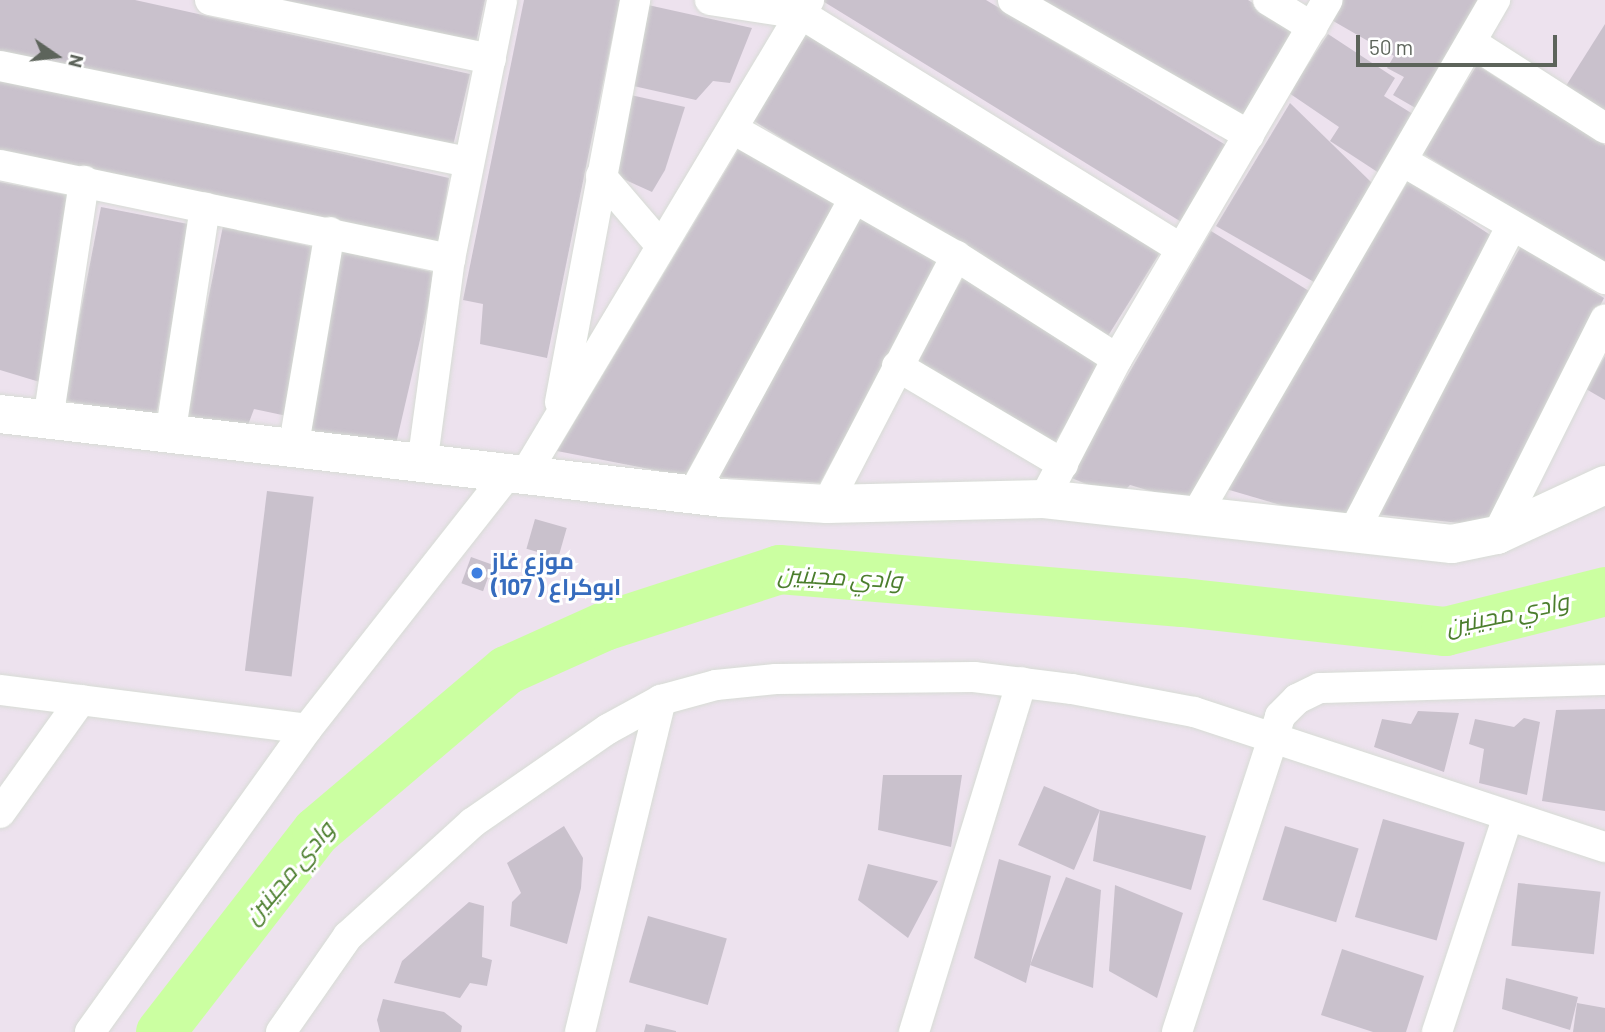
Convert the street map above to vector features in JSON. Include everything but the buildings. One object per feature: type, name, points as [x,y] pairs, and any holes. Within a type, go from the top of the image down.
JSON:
[{"type":"street","points":[[210,0],[491,59]]},
{"type":"street","points":[[422,465],[450,259],[467,162],[502,0]]},
{"type":"street","points":[[556,422],[635,0]]},
{"type":"street","points":[[709,0],[805,7],[1181,249]]},
{"type":"street","points":[[1013,0],[1249,135]]},
{"type":"street","points":[[1268,0],[1312,27]]},
{"type":"street","points":[[1044,499],[1117,359],[1328,0]]},
{"type":"street","points":[[1196,515],[1404,162],[1495,0]]},
{"type":"street","points":[[90,1032],[307,729],[516,476],[556,422],[805,7]]},
{"type":"street","points":[[1472,43],[1605,128]]},
{"type":"street","points":[[0,65],[467,162]]},
{"type":"street","points":[[733,129],[853,201],[956,256],[1117,359]]},
{"type":"street","points":[[1404,162],[1511,228],[1605,279]]},
{"type":"street","points":[[0,165],[450,259]]},
{"type":"street","points":[[601,177],[661,246]]},
{"type":"street","points":[[48,420],[84,181]]},
{"type":"street","points":[[693,494],[853,201]]},
{"type":"street","points":[[170,436],[205,208]]},
{"type":"street","points":[[1352,535],[1511,228]]},
{"type":"street","points":[[293,450],[330,232]]},
{"type":"street","points":[[827,504],[956,256]]},
{"type":"street","points":[[1497,535],[1605,320]]},
{"type":"street","points":[[897,366],[1063,464]]},
{"type":"street","points":[[0,414],[516,476],[693,494],[827,504],[1044,499],[1452,544],[1497,535],[1605,485]]},
{"type":"street","points":[[281,1032],[348,936],[407,879],[482,816],[608,729],[661,700],[716,685],[776,679],[974,677],[1022,682],[1194,712],[1507,818],[1605,847]]},
{"type":"street","points":[[1177,1032],[1280,716],[1297,699],[1320,688],[1605,680]]},
{"type":"street","points":[[914,1032],[1022,682]]},
{"type":"street","points":[[0,690],[307,729]]},
{"type":"street","points":[[0,813],[80,700]]},
{"type":"street","points":[[580,1032],[661,700]]},
{"type":"street","points":[[1437,1032],[1507,818]]},
{"type":"waterway","name":"وادي مجينين","points":[[160,1032],[316,831],[506,670],[604,626],[779,569],[1182,602],[1445,631],[1605,591]]},
{"type":"place","name":"موزع غاز ابوكراع ( 107)","points":[[477,573]]}]
